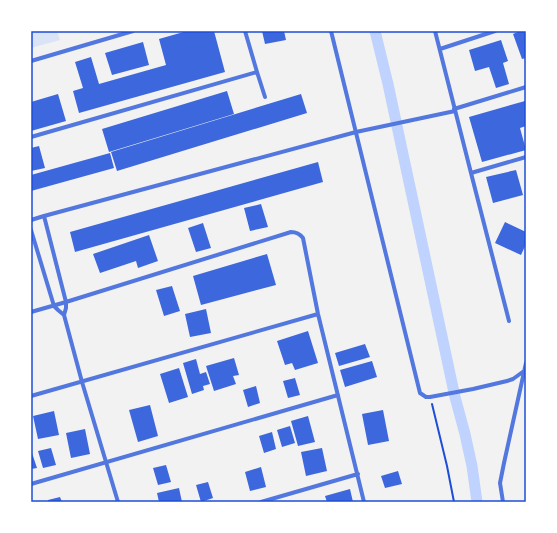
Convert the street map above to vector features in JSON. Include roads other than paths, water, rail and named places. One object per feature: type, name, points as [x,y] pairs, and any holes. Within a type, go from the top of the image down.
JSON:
[{"type":"street","points":[[31,61],[134,31]]},
{"type":"street","points":[[245,31],[265,97]]},
{"type":"street","points":[[331,31],[420,393],[430,396],[473,389],[507,381],[518,376],[524,371]]},
{"type":"street","points":[[435,31],[509,321]]},
{"type":"street","points":[[440,49],[495,31]]},
{"type":"street","points":[[31,137],[257,72]]},
{"type":"street","points":[[31,220],[356,132],[438,115],[526,87]]},
{"type":"street","points":[[471,173],[526,157]]},
{"type":"street","points":[[44,216],[66,302],[64,315],[82,382],[118,502]]},
{"type":"street","points":[[31,230],[54,306],[64,315]]},
{"type":"street","points":[[31,312],[292,232],[301,235],[303,238],[318,314],[364,502]]},
{"type":"street","points":[[31,396],[318,314]]},
{"type":"street","points":[[503,502],[500,483],[526,362]]},
{"type":"street","points":[[31,484],[338,395]]},
{"type":"street","points":[[261,502],[358,474]]},
{"type":"waterway","points":[[375,31],[388,84],[455,397],[472,466],[477,502]]}]
